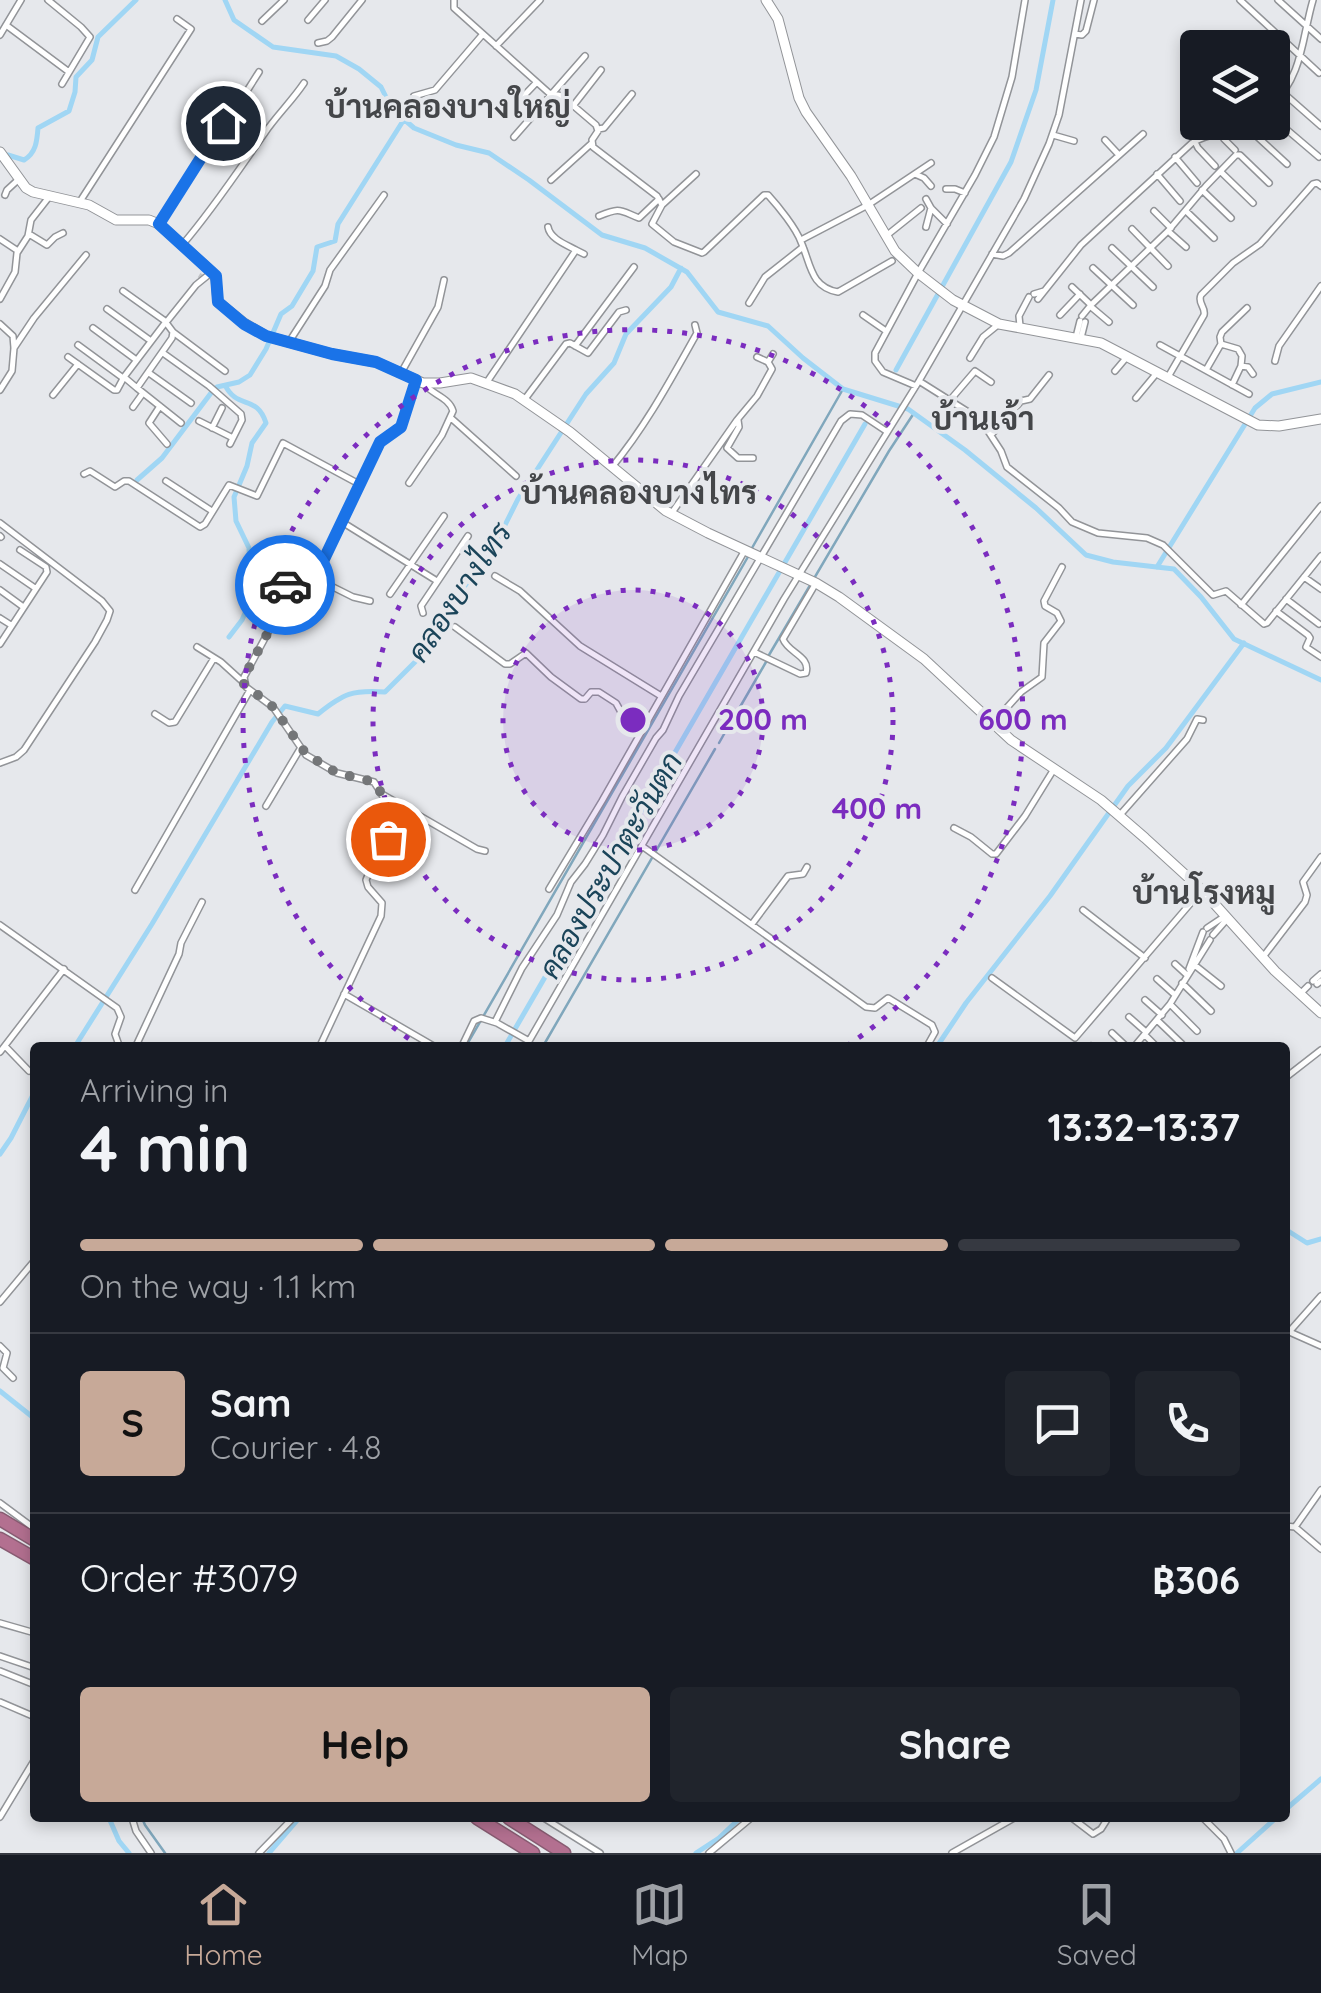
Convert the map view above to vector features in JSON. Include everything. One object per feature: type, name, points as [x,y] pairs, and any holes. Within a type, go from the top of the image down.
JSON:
[{"type":"highway","points":[[0,1520],[30,1537]]},
{"type":"highway","points":[[0,1539],[30,1556]]},
{"type":"highway","points":[[484,1822],[534,1853]]},
{"type":"highway","points":[[514,1822],[564,1853]]},
{"type":"street","points":[[0,35],[20,0]]},
{"type":"street","points":[[48,0],[89,35],[62,84]]},
{"type":"street","points":[[262,21],[284,0]]},
{"type":"street","points":[[308,20],[325,0]]},
{"type":"street","points":[[318,43],[327,41],[362,0]]},
{"type":"street","points":[[454,0],[454,8],[536,82],[562,96],[598,129]]},
{"type":"street","points":[[496,46],[540,0]]},
{"type":"street","points":[[766,0],[782,32],[799,98],[868,205],[896,259],[998,324],[1100,343],[1253,423],[1279,426],[1321,420]]},
{"type":"street","points":[[1025,0],[1012,76],[994,137],[886,331],[874,361],[883,372],[950,400],[973,416],[991,436],[1007,467],[1072,522],[1098,533],[1147,538],[1170,549],[1212,596],[1224,590],[1264,624],[1321,556]]},
{"type":"street","points":[[527,1042],[798,575],[915,386],[958,302],[992,254],[1037,174],[1052,135],[1082,0]]},
{"type":"street","points":[[1075,34],[1086,31],[1094,0]]},
{"type":"street","points":[[1240,0],[1319,73]]},
{"type":"street","points":[[1278,0],[1321,39]]},
{"type":"street","points":[[1290,82],[1301,58],[1306,26],[1316,2]]},
{"type":"street","points":[[79,202],[190,32],[177,19]]},
{"type":"street","points":[[6,25],[69,72]]},
{"type":"street","points":[[414,96],[435,90],[484,34]]},
{"type":"street","points":[[514,137],[586,56]]},
{"type":"street","points":[[573,106],[602,70]]},
{"type":"street","points":[[159,224],[224,120],[260,72]]},
{"type":"street","points":[[492,110],[514,106],[536,82]]},
{"type":"street","points":[[183,244],[304,83]]},
{"type":"street","points":[[598,129],[604,128],[632,94]]},
{"type":"street","points":[[1290,99],[1321,126]]},
{"type":"street","points":[[551,180],[592,143],[598,129]]},
{"type":"street","points":[[1290,133],[1318,157]]},
{"type":"street","points":[[992,254],[1009,253],[1142,134]]},
{"type":"street","points":[[1052,135],[1074,141]]},
{"type":"street","points":[[1105,140],[1119,155]]},
{"type":"street","points":[[1225,140],[1235,150]]},
{"type":"street","points":[[1261,140],[1287,164]]},
{"type":"street","points":[[1020,329],[1019,316],[1025,306],[1044,291],[1081,246],[1194,141],[1215,166]]},
{"type":"street","points":[[592,143],[661,202]]},
{"type":"street","points":[[0,152],[29,190],[91,206],[116,220],[150,220],[159,224],[212,272],[218,302],[244,324],[271,338],[376,362],[420,382],[452,406],[442,435],[409,483]]},
{"type":"street","points":[[1078,338],[1086,314],[1111,285],[1151,249],[1238,154],[1269,182]]},
{"type":"street","points":[[1175,157],[1197,183]]},
{"type":"street","points":[[750,304],[765,277],[802,244],[931,163]]},
{"type":"street","points":[[1221,172],[1253,203]]},
{"type":"street","points":[[599,216],[621,209],[640,218],[696,174]]},
{"type":"street","points":[[915,174],[931,186]]},
{"type":"street","points":[[1157,174],[1180,201]]},
{"type":"street","points":[[5,195],[19,179]]},
{"type":"street","points":[[1136,398],[1180,356],[1204,312],[1201,295],[1232,263],[1260,244],[1313,184],[1321,186]]},
{"type":"street","points":[[946,190],[965,194]]},
{"type":"street","points":[[1202,190],[1232,218]]},
{"type":"street","points":[[288,342],[326,286],[330,270],[384,195]]},
{"type":"street","points":[[661,202],[652,224],[674,242],[702,254],[764,195],[770,196],[802,244],[814,279],[835,292],[896,259]]},
{"type":"street","points":[[0,298],[16,272],[18,251],[29,234],[32,217],[49,197]]},
{"type":"street","points":[[926,199],[947,224]]},
{"type":"street","points":[[886,236],[921,208]]},
{"type":"street","points":[[926,227],[932,208]]},
{"type":"street","points":[[1154,211],[1186,247]]},
{"type":"street","points":[[1186,211],[1214,238]]},
{"type":"street","points":[[548,227],[549,232],[584,254]]},
{"type":"street","points":[[1132,229],[1168,266]]},
{"type":"street","points":[[29,234],[47,245],[63,233]]},
{"type":"street","points":[[0,239],[18,251]]},
{"type":"street","points":[[1112,248],[1152,287]]},
{"type":"street","points":[[486,382],[576,250]]},
{"type":"street","points":[[14,348],[86,256]]},
{"type":"street","points":[[575,346],[634,267]]},
{"type":"street","points":[[1093,268],[1133,306]]},
{"type":"street","points":[[68,357],[117,390],[196,284],[212,272]]},
{"type":"street","points":[[401,373],[438,307],[444,280]]},
{"type":"street","points":[[1072,286],[1080,294],[1086,314]]},
{"type":"street","points":[[1276,361],[1279,346],[1321,286]]},
{"type":"street","points":[[123,291],[226,371]]},
{"type":"street","points":[[1060,316],[1080,294]]},
{"type":"street","points":[[1206,370],[1221,344],[1220,335],[1247,308]]},
{"type":"street","points":[[107,309],[151,341]]},
{"type":"street","points":[[525,399],[566,344],[570,342],[586,354],[590,352],[619,312],[626,310]]},
{"type":"street","points":[[1086,314],[1109,322]]},
{"type":"street","points":[[863,315],[886,331]]},
{"type":"street","points":[[0,324],[13,336],[14,348],[12,371],[0,390]]},
{"type":"street","points":[[970,358],[998,324]]},
{"type":"street","points":[[612,467],[661,396],[697,333],[696,326]]},
{"type":"street","points":[[93,328],[136,360]]},
{"type":"street","points":[[132,407],[173,332]]},
{"type":"street","points":[[1221,344],[1238,348],[1242,356],[1242,366],[1232,385]]},
{"type":"street","points":[[78,345],[182,423]]},
{"type":"street","points":[[1160,346],[1249,394]]},
{"type":"street","points":[[162,353],[219,394],[242,418],[231,441],[198,421]]},
{"type":"street","points":[[768,362],[773,354]]},
{"type":"street","points":[[1116,371],[1128,356]]},
{"type":"street","points":[[671,514],[770,374],[772,366],[757,357]]},
{"type":"street","points":[[52,396],[78,364]]},
{"type":"street","points":[[1242,366],[1253,374]]},
{"type":"street","points":[[950,400],[975,371],[991,382]]},
{"type":"street","points":[[148,372],[192,403]]},
{"type":"street","points":[[991,436],[1021,401],[1030,399],[1049,374]]},
{"type":"street","points":[[0,376],[6,382]]},
{"type":"street","points":[[420,382],[471,378],[525,399],[671,514],[813,582],[870,618],[924,659],[992,724],[1117,814],[1202,890],[1263,957],[1312,986],[1321,1012]]},
{"type":"street","points":[[244,682],[272,625],[288,575],[309,581],[315,578],[383,438],[401,427],[420,382]]},
{"type":"street","points":[[160,406],[149,423],[166,444]]},
{"type":"street","points":[[212,428],[222,408]]},
{"type":"street","points":[[549,889],[661,696],[751,553],[845,416],[862,415],[886,431]]},
{"type":"street","points":[[450,418],[516,476]]},
{"type":"street","points":[[738,420],[739,427],[727,448],[738,458],[752,458]]},
{"type":"street","points":[[84,474],[90,471],[115,487],[129,480],[197,527],[206,524],[230,485],[257,496],[283,443],[360,484]]},
{"type":"street","points":[[166,481],[212,511]]},
{"type":"street","points":[[1241,605],[1321,506]]},
{"type":"street","points":[[390,594],[444,516]]},
{"type":"street","points":[[0,522],[110,611],[82,663],[24,750],[0,763]]},
{"type":"street","points":[[342,522],[437,581]]},
{"type":"street","points":[[423,613],[421,606],[468,536]]},
{"type":"street","points":[[0,644],[47,572],[46,567],[20,550]]},
{"type":"street","points":[[496,1023],[522,968],[557,915],[571,882],[664,730],[751,553]]},
{"type":"street","points":[[0,564],[36,588]]},
{"type":"street","points":[[992,724],[1021,692],[1042,677],[1044,642],[1062,621],[1044,601],[1062,567]]},
{"type":"street","points":[[495,576],[520,591],[580,646],[661,696]]},
{"type":"street","points":[[1304,577],[1321,589]]},
{"type":"street","points":[[315,578],[370,601]]},
{"type":"street","points":[[754,652],[800,674],[806,673],[806,662],[783,639],[813,582]]},
{"type":"street","points":[[0,590],[23,606]]},
{"type":"street","points":[[1286,599],[1319,624]]},
{"type":"street","points":[[1276,611],[1308,635],[1306,648],[1321,657]]},
{"type":"street","points":[[0,618],[11,625]]},
{"type":"street","points":[[456,627],[505,664],[526,653],[581,699],[599,692],[616,703],[621,712],[645,724]]},
{"type":"street","points":[[197,647],[273,707],[300,748],[319,764],[366,779],[380,793],[485,851]]},
{"type":"street","points":[[155,714],[174,722],[214,658]]},
{"type":"street","points":[[135,890],[250,690]]},
{"type":"street","points":[[1117,814],[1187,739],[1197,719],[1204,720]]},
{"type":"street","points":[[266,806],[300,748]]},
{"type":"street","points":[[954,828],[996,854],[1054,769]]},
{"type":"street","points":[[323,1042],[382,912],[382,904],[366,880],[394,825],[380,793]]},
{"type":"street","points":[[642,846],[866,1007],[876,1008],[888,998],[932,1025],[936,1032],[930,1042]]},
{"type":"street","points":[[1263,957],[1305,902],[1302,882],[1321,858]]},
{"type":"street","points":[[752,924],[788,876],[802,874],[807,867]]},
{"type":"street","points":[[992,978],[1076,1038],[1202,890]]},
{"type":"street","points":[[137,1042],[202,902]]},
{"type":"street","points":[[1083,910],[1145,958]]},
{"type":"street","points":[[1137,1042],[1175,996],[1205,930],[1227,917]]},
{"type":"street","points":[[1192,963],[1227,917]]},
{"type":"street","points":[[0,925],[121,1013],[115,1034],[118,1042]]},
{"type":"street","points":[[1192,963],[1221,986]]},
{"type":"street","points":[[1175,964],[1188,973]]},
{"type":"street","points":[[29,1071],[2,1049],[64,969]]},
{"type":"street","points":[[1157,979],[1175,996]]},
{"type":"street","points":[[1182,984],[1211,1011]]},
{"type":"street","points":[[344,994],[427,1042]]},
{"type":"street","points":[[1145,1000],[1180,1042]]},
{"type":"street","points":[[1170,1004],[1197,1031]]},
{"type":"street","points":[[1129,1017],[1153,1042]]},
{"type":"street","points":[[464,1042],[476,1020],[484,1018],[524,1042]]},
{"type":"street","points":[[1112,1032],[1124,1042]]},
{"type":"street","points":[[1290,1074],[1321,1050]]},
{"type":"street","points":[[0,1302],[30,1266]]},
{"type":"street","points":[[1290,1328],[1321,1296]]},
{"type":"street","points":[[1290,1332],[1321,1346]]},
{"type":"street","points":[[0,1346],[8,1354],[3,1368],[13,1378]]},
{"type":"street","points":[[1295,1527],[1321,1490]]},
{"type":"street","points":[[0,1503],[30,1525]]},
{"type":"street","points":[[1290,1526],[1321,1550]]},
{"type":"street","points":[[0,1623],[30,1632]]},
{"type":"street","points":[[0,1656],[30,1666]]},
{"type":"street","points":[[0,1671],[30,1684]]},
{"type":"street","points":[[0,1702],[30,1715]]},
{"type":"street","points":[[0,1817],[30,1767]]},
{"type":"street","points":[[133,1822],[151,1853]]},
{"type":"street","points":[[260,1853],[289,1822]]},
{"type":"street","points":[[550,1822],[600,1853]]},
{"type":"street","points":[[709,1853],[745,1822]]},
{"type":"street","points":[[952,1853],[1007,1822]]},
{"type":"street","points":[[1077,1822],[1093,1834],[1105,1822]]},
{"type":"street","points":[[1207,1822],[1230,1851]]},
{"type":"waterway","points":[[3,156],[24,160],[33,150],[38,128],[69,111],[76,77],[92,60],[98,37],[136,0]]},
{"type":"waterway","points":[[225,0],[234,20],[273,47],[336,56],[381,87],[392,109],[414,128],[489,153],[602,235],[645,248],[687,272],[718,312],[768,326],[843,389],[908,409],[1036,508],[1086,555],[1174,569],[1234,639],[1321,680]]},
{"type":"waterway","name":"คลองประปาตะวันตก","points":[[896,370],[1011,162],[1036,90],[1053,0]]},
{"type":"waterway","points":[[137,480],[162,458],[217,387],[250,375],[281,314],[292,306],[313,271],[317,247],[335,241],[338,224],[403,121]]},
{"type":"waterway","name":"คลองบางไทร","points":[[78,1042],[272,722],[285,706],[318,714],[349,694],[385,692],[423,654],[586,394],[614,363],[626,334],[671,287],[681,268]]},
{"type":"waterway","points":[[1157,567],[1255,408],[1272,394],[1321,382]]},
{"type":"waterway","points":[[225,385],[235,397],[257,408],[266,423],[252,443],[234,497],[236,521],[249,548],[250,573],[248,606],[229,637]]},
{"type":"waterway","points":[[752,548],[843,389]]},
{"type":"waterway","points":[[769,655],[914,413]]},
{"type":"waterway","name":"คลองประปาตะวันตก","points":[[507,1042],[865,424]]},
{"type":"waterway","points":[[468,1042],[749,555]]},
{"type":"waterway","points":[[940,1042],[1128,786],[1166,748],[1244,643]]},
{"type":"waterway","points":[[740,707],[766,662]]},
{"type":"waterway","points":[[719,743],[736,713]]},
{"type":"waterway","points":[[545,1042],[715,749]]},
{"type":"waterway","name":"คลองบางไทร","points":[[0,1154],[30,1101]]},
{"type":"waterway","points":[[1290,1232],[1307,1243],[1321,1239]]},
{"type":"waterway","points":[[0,1391],[30,1415]]},
{"type":"waterway","points":[[1290,1806],[1321,1779]]},
{"type":"waterway","name":"คลองประปาตะวันตก","points":[[111,1822],[129,1853]]},
{"type":"waterway","points":[[144,1822],[165,1853]]},
{"type":"waterway","points":[[269,1853],[296,1822]]},
{"type":"waterway","points":[[696,1853],[736,1822]]},
{"type":"waterway","points":[[1237,1853],[1272,1822]]},
{"type":"tunnel","points":[[196,285],[207,267]]},
{"type":"way so far","points":[[285,585],[272,625],[244,677],[244,684],[273,707],[296,744],[319,764],[374,782],[394,820],[388,839]]},
{"type":"district","name":"บ้านคลองบางใหญ่","points":[[448,106]]},
{"type":"district","name":"บ้านเจ้า","points":[[983,418]]},
{"type":"district","name":"บ้านคลองบางไทร","points":[[639,492]]},
{"type":"district","name":"บ้านโรงหมู","points":[[1204,892]]},
{"type":"route","points":[[223,123],[159,224],[216,276],[218,302],[244,324],[266,336],[376,362],[416,380],[401,427],[380,442],[315,578],[309,581],[288,575],[285,585]]}]
